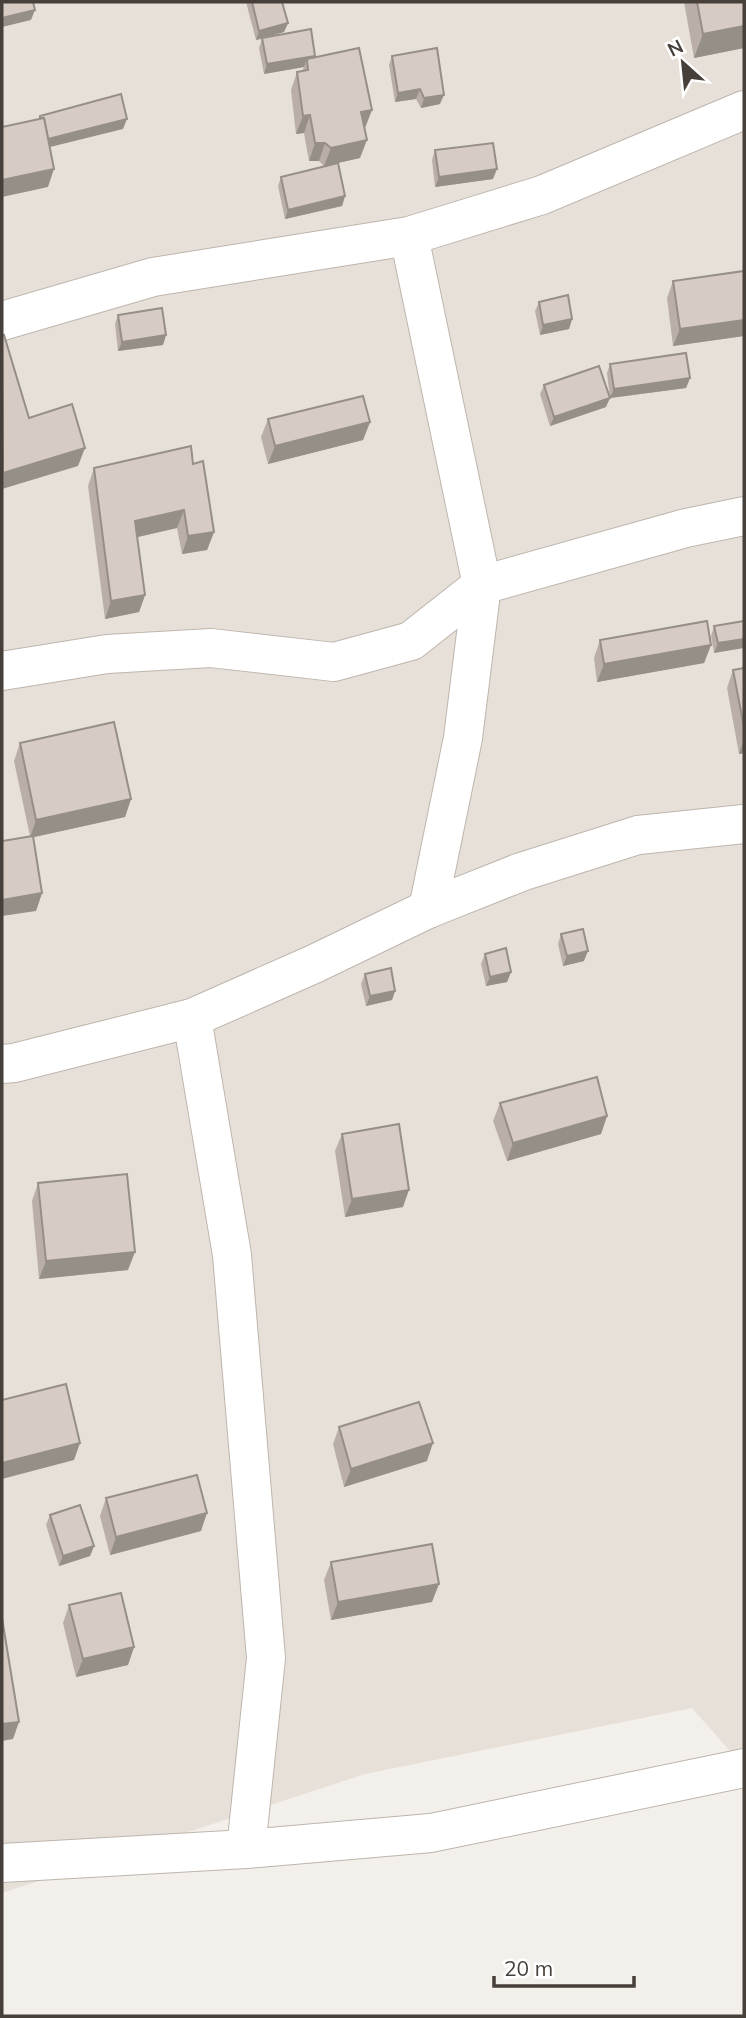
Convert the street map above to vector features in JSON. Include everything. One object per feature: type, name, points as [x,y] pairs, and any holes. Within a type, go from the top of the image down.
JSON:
[{"type":"street","points":[[2,321],[153,277],[409,236],[542,195],[744,110]]},
{"type":"street","points":[[409,236],[482,585],[463,738],[428,909]]},
{"type":"street","points":[[2,671],[107,654],[211,648],[334,662],[411,641],[482,585],[686,528],[744,516]]},
{"type":"street","points":[[2,1063],[14,1063],[192,1018],[314,964],[428,909],[521,872],[638,835],[744,824]]},
{"type":"street","points":[[192,1018],[232,1255],[266,1658],[246,1849]]},
{"type":"street","points":[[2,1863],[246,1849],[431,1833],[744,1768]]},
{"type":"shaded area","points":[[2,2],[744,2],[744,1767],[692,1708],[365,1774],[2,1893]]},
{"type":"building","points":[[2,2],[33,2],[35,10],[2,18]]},
{"type":"building","points":[[252,2],[282,2],[288,23],[259,31]]},
{"type":"building","points":[[697,2],[744,2],[744,26],[703,34]]},
{"type":"building","points":[[311,29],[315,56],[267,64],[262,38]]},
{"type":"building","points":[[359,48],[372,110],[361,112],[367,140],[331,148],[325,143],[315,143],[310,115],[303,116],[297,72],[308,70],[307,59]]},
{"type":"building","points":[[437,48],[444,95],[424,98],[420,89],[398,93],[392,56]]},
{"type":"building","points":[[121,94],[127,119],[48,139],[44,118],[40,116]]},
{"type":"building","points":[[44,118],[54,169],[2,180],[2,127]]},
{"type":"building","points":[[493,143],[497,169],[439,177],[435,150]]},
{"type":"building","points":[[338,163],[345,196],[288,210],[281,177]]},
{"type":"building","points":[[744,271],[744,320],[680,329],[673,281]]},
{"type":"building","points":[[568,295],[572,319],[543,325],[539,302]]},
{"type":"building","points":[[162,308],[166,335],[122,342],[118,315]]},
{"type":"building","points":[[2,335],[29,418],[72,404],[85,448],[3,473]]},
{"type":"building","points":[[686,353],[690,378],[614,389],[610,364]]},
{"type":"building","points":[[599,366],[610,398],[554,417],[544,385]]},
{"type":"building","points":[[363,396],[370,422],[275,446],[268,419]]},
{"type":"building","points":[[191,446],[193,464],[203,461],[214,532],[188,536],[184,510],[135,521],[145,595],[111,601],[94,468]]},
{"type":"building","points":[[707,621],[711,645],[604,664],[600,640]]},
{"type":"building","points":[[744,621],[744,639],[718,643],[714,626]]},
{"type":"building","points":[[744,668],[744,727],[733,670]]},
{"type":"building","points":[[114,722],[131,799],[36,820],[20,743]]},
{"type":"building","points":[[33,836],[42,893],[2,900],[2,841]]},
{"type":"building","points":[[583,929],[588,951],[567,956],[561,934]]},
{"type":"building","points":[[506,948],[511,972],[490,977],[485,954]]},
{"type":"building","points":[[391,968],[395,991],[370,996],[365,974]]},
{"type":"building","points":[[597,1077],[607,1116],[513,1143],[500,1103]]},
{"type":"building","points":[[399,1124],[409,1190],[352,1199],[342,1134]]},
{"type":"building","points":[[127,1174],[135,1252],[46,1261],[38,1183]]},
{"type":"building","points":[[66,1384],[80,1443],[2,1463],[2,1400]]},
{"type":"building","points":[[419,1402],[433,1443],[351,1469],[339,1427]]},
{"type":"building","points":[[197,1475],[207,1513],[116,1537],[106,1498]]},
{"type":"building","points":[[80,1505],[94,1546],[63,1556],[50,1515]]},
{"type":"building","points":[[432,1544],[439,1584],[338,1602],[331,1562]]},
{"type":"building","points":[[121,1593],[134,1647],[83,1659],[69,1605]]},
{"type":"building","points":[[2,1618],[19,1722],[2,1724]]}]
